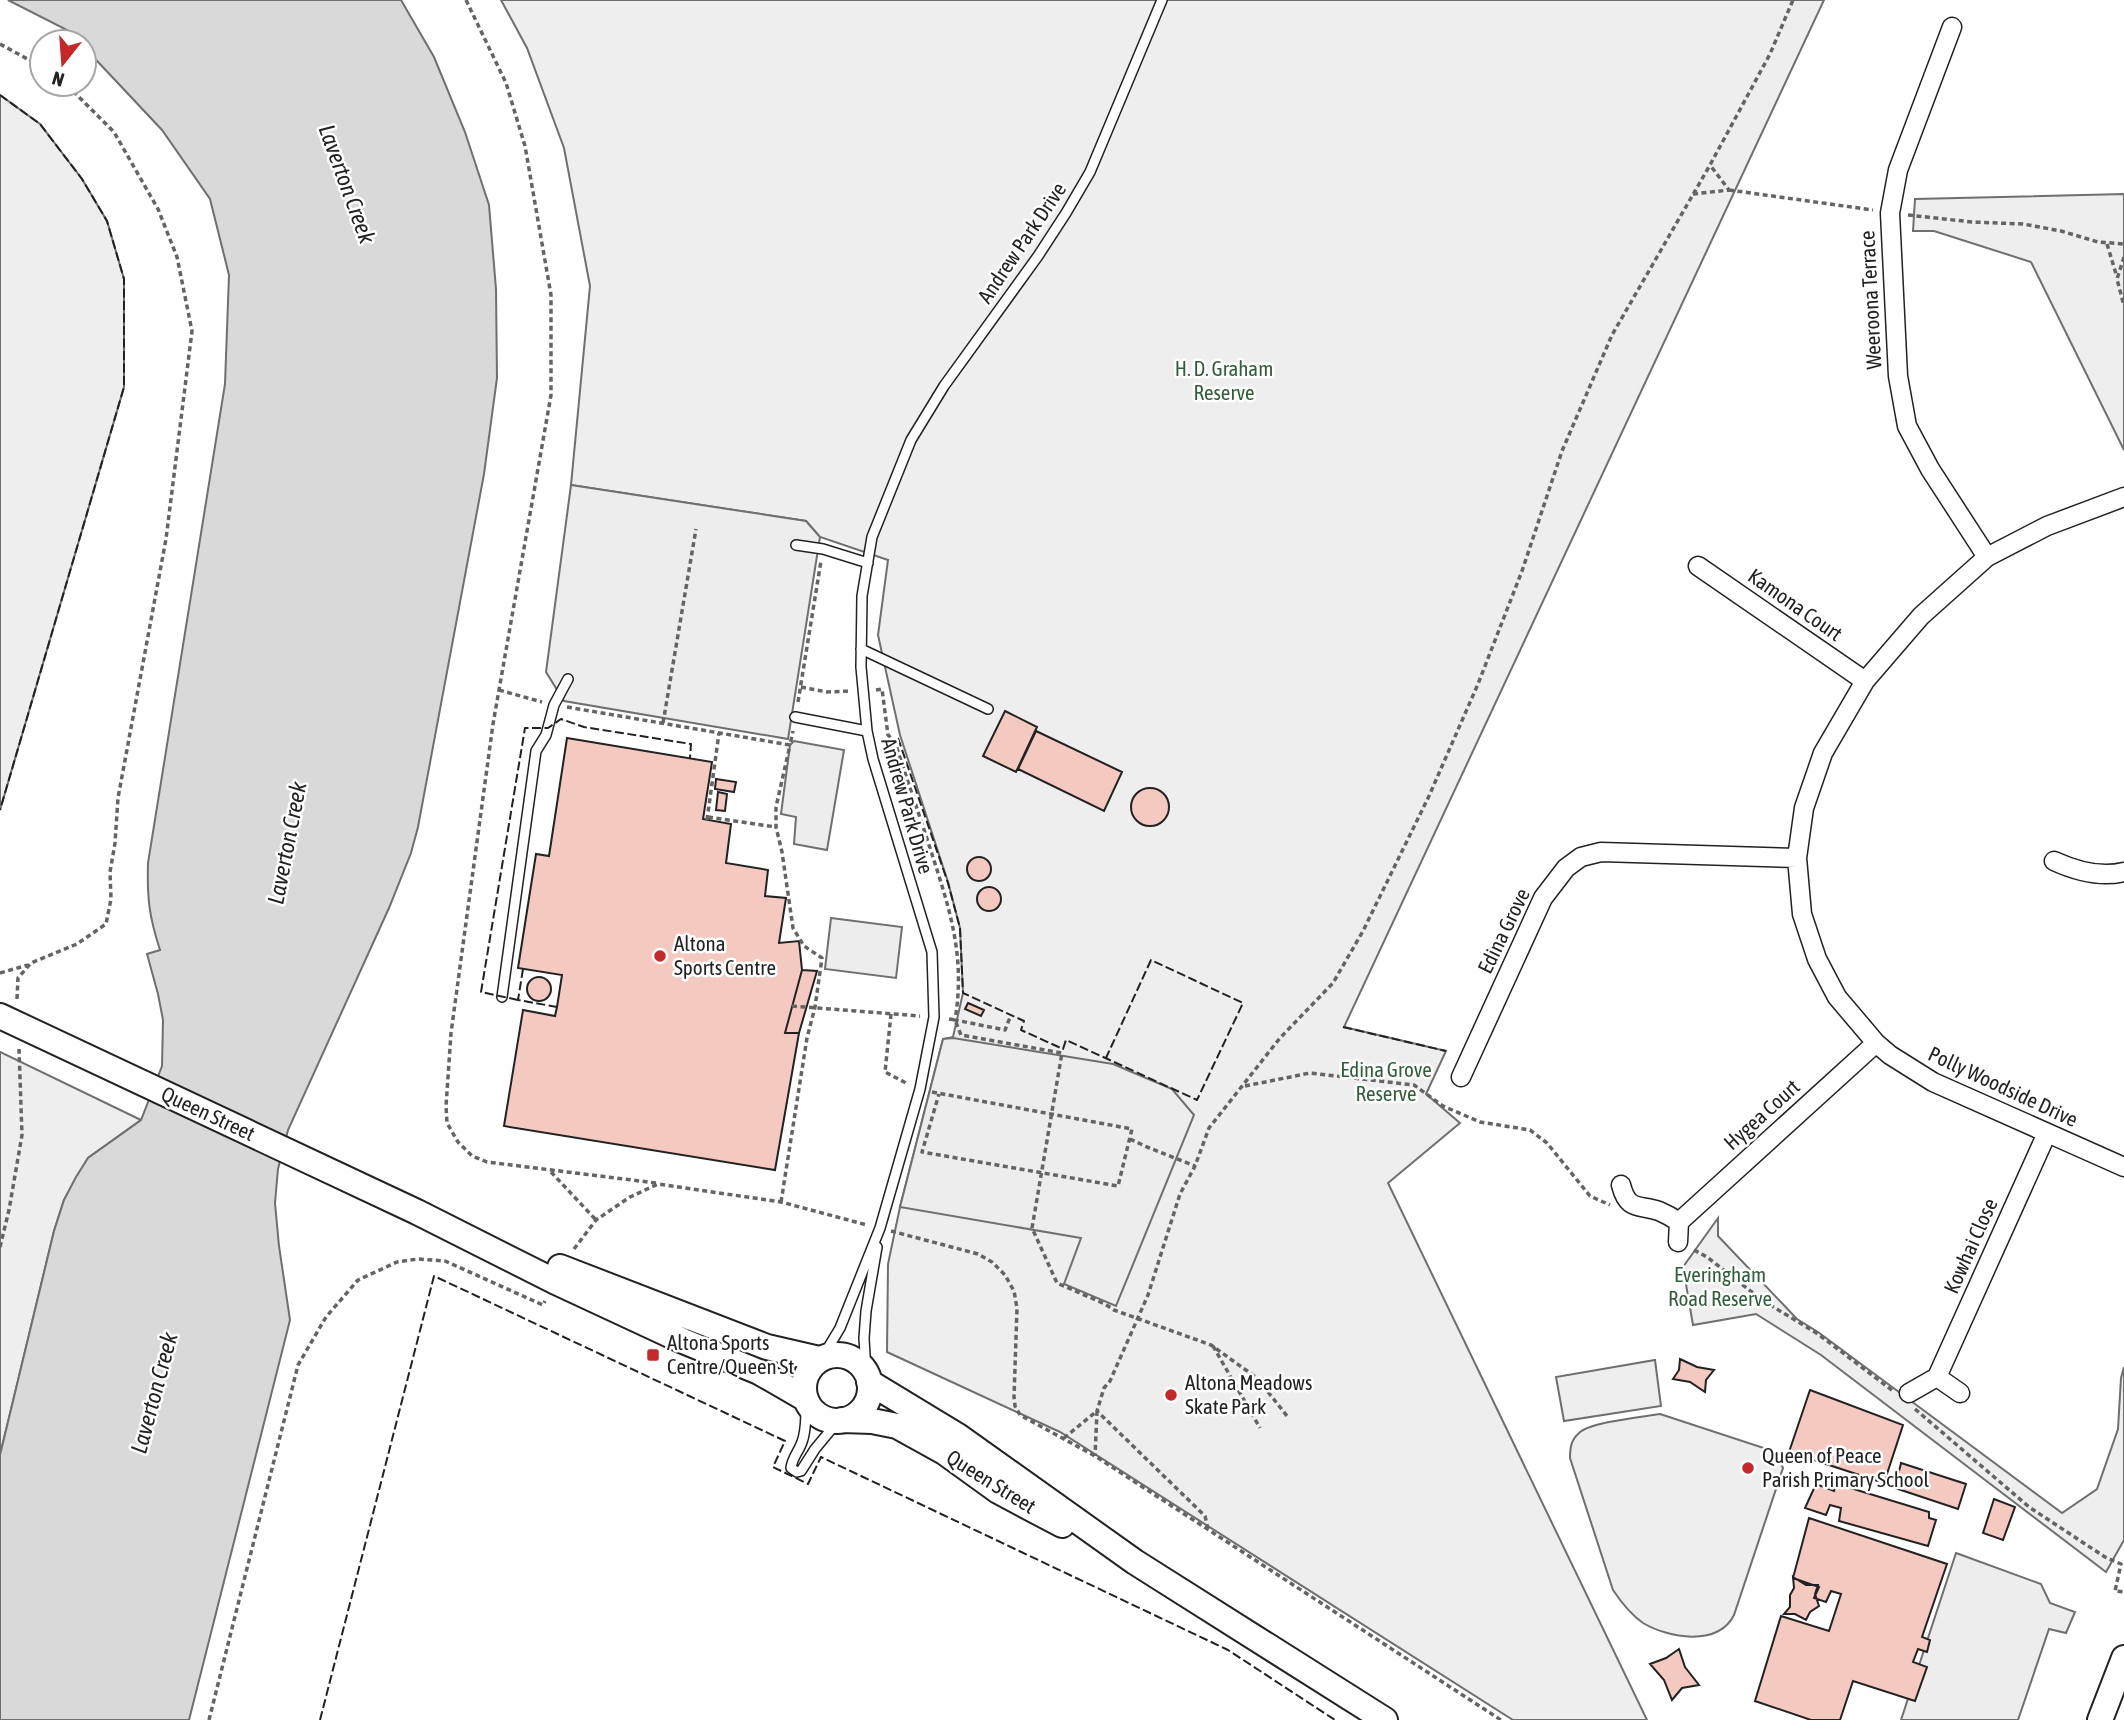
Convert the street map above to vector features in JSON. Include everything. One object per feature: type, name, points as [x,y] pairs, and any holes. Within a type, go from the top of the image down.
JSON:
[{"type":"main road","name":"Queen Street","points":[[9,1021],[417,1212],[566,1286],[759,1372],[806,1400]]},
{"type":"main road","name":"Queen Street","points":[[417,1212],[767,1347],[821,1359]]},
{"type":"main road","points":[[843,1355],[861,1366],[868,1378],[869,1392],[866,1402],[852,1417],[840,1420],[820,1416],[806,1400],[806,1377],[811,1367],[821,1359],[843,1355]]},
{"type":"main road","name":"Queen Street","points":[[868,1378],[958,1436],[1135,1562],[1385,1720]]},
{"type":"main road","name":"Queen Street","points":[[840,1420],[872,1421],[897,1426],[944,1452],[998,1491],[1135,1562]]},
{"type":"main road","points":[[2100,1720],[2124,1658]]},
{"type":"street","name":"Weeroona Terrace","points":[[1952,27],[1898,170],[1890,213],[1898,376],[1908,426],[1930,468],[1987,557]]},
{"type":"street","name":"Polly Woodside Drive","points":[[2124,498],[2047,526],[1987,557],[1921,617],[1865,681],[1824,753],[1804,808],[1797,858],[1802,914],[1817,959],[1837,997],[1876,1043],[1933,1082],[2124,1167]]},
{"type":"street","name":"Kamona Court","points":[[1698,566],[1865,681]]},
{"type":"street","name":"Edina Grove","points":[[1461,1077],[1543,898],[1566,868],[1581,857],[1601,852],[1797,858]]},
{"type":"street","points":[[2054,861],[2074,870],[2092,873],[2124,872]]},
{"type":"street","name":"Hygea Court","points":[[1679,1222],[1876,1043]]},
{"type":"street","name":"Kowhai Close","points":[[1937,1377],[2047,1133]]},
{"type":"street","points":[[1621,1185],[1624,1196],[1632,1205],[1658,1210],[1679,1222],[1678,1242]]},
{"type":"street","points":[[1907,1399],[1937,1377],[1960,1393]]},
{"type":"lane","name":"Andrew Park Drive","points":[[821,1359],[839,1328],[880,1228],[920,1089],[933,1017],[932,952],[873,759],[867,731],[861,649],[862,596],[872,537],[911,440],[943,386],[1038,256],[1090,172],[1162,0]]},
{"type":"lane","points":[[796,545],[823,549],[868,563]]},
{"type":"lane","points":[[861,649],[988,709]]},
{"type":"lane","points":[[502,997],[536,751],[546,735],[554,705],[568,679]]},
{"type":"lane","points":[[796,717],[867,731]]},
{"type":"lane","name":"Andrew Park Drive","points":[[868,1378],[864,1338],[866,1311],[880,1228]]},
{"type":"lane","points":[[806,1400],[805,1430],[802,1443],[791,1464],[794,1470],[801,1471],[815,1449],[840,1420]]},
{"type":"path","points":[[466,0],[506,83],[525,146],[551,295],[551,395],[499,691],[452,1033],[446,1106],[447,1123],[458,1142],[472,1156],[487,1162],[781,1202],[978,1254],[992,1262],[1005,1275],[1014,1291],[1017,1308],[1014,1397],[1020,1415],[1095,1456],[1501,1720]]},
{"type":"path","points":[[1095,1456],[1097,1412],[1104,1388],[1110,1381],[1148,1295],[1180,1194],[1195,1166],[1209,1128],[1280,1038],[1333,983],[1363,931],[1429,796],[1478,684],[1522,571],[1562,451],[1612,335],[1710,165],[1770,54],[1793,0]]},
{"type":"path","points":[[0,44],[28,59]]},
{"type":"path","points":[[0,973],[77,944],[106,924],[111,899],[110,872],[118,798],[166,539],[192,331],[177,257],[158,209],[114,132],[80,98]]},
{"type":"path","points":[[1710,165],[1729,190]]},
{"type":"path","points":[[1692,194],[1729,190],[1890,213],[1972,222],[2023,224],[2106,243],[2124,244]]},
{"type":"path","points":[[2106,243],[2124,306]]},
{"type":"path","points":[[2117,279],[2124,257]]},
{"type":"path","points":[[663,723],[696,529]]},
{"type":"path","points":[[781,1202],[822,958],[804,946],[793,928],[776,827],[776,807],[796,717],[823,549]]},
{"type":"path","points":[[801,687],[827,692],[882,689],[888,735],[895,742],[948,903],[956,936],[960,992],[955,1020],[961,1035],[1062,1053],[1032,1228],[1057,1283],[1137,1319],[1212,1345],[1257,1378],[1287,1416]]},
{"type":"path","points":[[499,691],[554,705],[790,745]]},
{"type":"path","points":[[719,733],[708,818],[776,827]]},
{"type":"path","points":[[0,1247],[22,1135],[9,1021],[17,996],[18,978],[31,963]]},
{"type":"path","points":[[792,1006],[933,1017],[1006,1030],[1011,1015]]},
{"type":"path","points":[[891,1014],[885,1072],[920,1089]]},
{"type":"path","points":[[1243,1086],[1310,1073],[1414,1085],[1443,1106],[1480,1122],[1530,1130],[1547,1143],[1590,1196],[1619,1209]]},
{"type":"path","points":[[939,1094],[1052,1114],[1132,1129],[1118,1186],[922,1152],[939,1094]]},
{"type":"path","points":[[1130,1139],[1195,1166]]},
{"type":"path","points":[[550,1171],[596,1220],[630,1197],[658,1184]]},
{"type":"path","points":[[1678,1242],[1707,1258],[1762,1300],[1818,1334],[1907,1399],[2029,1507],[2105,1557],[2121,1564],[2115,1591],[2124,1592]]},
{"type":"path","points":[[209,1720],[298,1366],[326,1317],[358,1280],[397,1262],[418,1259],[445,1261],[543,1305]]},
{"type":"path","points":[[1212,1345],[1260,1428]]},
{"type":"path","points":[[1065,1438],[1097,1412]]},
{"type":"path","points":[[1097,1412],[1205,1516],[1208,1530]]},
{"type":"green space","name":"H. D. Graham Reserve","points":[[501,0],[1824,0],[1344,1027],[1446,1051],[1426,1094],[1460,1123],[1388,1183],[1647,1720],[1513,1720],[1060,1432],[887,1352],[888,1264],[900,1207],[943,1039],[953,1037],[963,993],[960,928],[948,882],[900,735],[878,635],[888,560],[820,537],[806,521],[571,485],[590,286],[564,148],[527,48]]},
{"type":"green space","points":[[0,95],[40,124],[82,179],[107,221],[124,279],[124,387],[0,810]]},
{"type":"green space","points":[[2124,194],[2124,450],[2031,262],[1934,231],[1913,231],[1915,199]]},
{"type":"green space","points":[[0,1052],[141,1120],[88,1158],[64,1200],[54,1231],[0,1455]]},
{"type":"green space","name":"Everingham Road Reserve","points":[[1718,1218],[1718,1236],[1797,1319],[2062,1513],[2097,1489],[2118,1429],[2124,1367],[2124,1540],[2106,1572],[1821,1355],[1756,1314],[1693,1325],[1683,1267]]},
{"type":"green space","points":[[1655,1360],[1661,1406],[1564,1421],[1556,1377]]},
{"type":"green space","points":[[1660,1414],[1776,1452],[1783,1468],[1734,1615],[1727,1625],[1705,1636],[1666,1633],[1653,1628],[1638,1619],[1619,1599],[1613,1590],[1570,1458],[1573,1441],[1585,1429]]},
{"type":"shaded area","points":[[571,485],[806,521],[820,537],[788,739],[564,701],[546,672]]},
{"type":"shaded area","points":[[794,741],[844,750],[827,850],[794,844],[796,817],[781,814],[790,745]]},
{"type":"shaded area","points":[[831,918],[902,927],[896,978],[825,969]]},
{"type":"shaded area","points":[[953,1038],[1113,1064],[1172,1089],[1194,1115],[1116,1306],[1064,1284],[1081,1238],[900,1207],[943,1039]]},
{"type":"shaded area","points":[[1956,1553],[2041,1584],[2050,1603],[2075,1612],[2066,1633],[2049,1629],[2018,1720],[1901,1720]]},
{"type":"water","name":"Laverton Creek","points":[[8,0],[401,0],[434,57],[465,132],[489,205],[496,289],[497,378],[484,474],[418,827],[411,853],[389,908],[288,1130],[278,1169],[275,1203],[290,1320],[189,1720],[0,1720],[0,1455],[54,1231],[64,1200],[88,1158],[141,1120],[162,1066],[163,1020],[147,954],[160,950],[150,907],[148,863],[225,384],[229,275],[210,199],[162,130],[98,62],[98,28],[63,28]]},
{"type":"building","points":[[1005,711],[1037,727],[1016,772],[983,756]]},
{"type":"building","points":[[1036,731],[1122,772],[1104,811],[1018,769]]},
{"type":"building","name":"Altona Sports Centre","points":[[567,738],[712,762],[703,819],[731,824],[726,863],[768,870],[765,896],[786,898],[779,943],[799,941],[802,970],[785,1033],[799,1033],[775,1170],[504,1126],[523,1010],[555,1016],[557,1007],[562,975],[518,968],[536,854],[549,856]]},
{"type":"building","points":[[716,779],[736,782],[734,792],[715,789]]},
{"type":"building","points":[[1150,788],[1163,794],[1169,807],[1163,820],[1150,826],[1137,820],[1131,807],[1137,794]]},
{"type":"building","points":[[718,792],[727,794],[725,811],[716,810]]},
{"type":"building","points":[[979,857],[987,861],[991,869],[987,877],[979,881],[971,877],[967,869],[971,861]]},
{"type":"building","points":[[989,887],[997,891],[1001,899],[997,907],[989,911],[981,907],[977,899],[981,891]]},
{"type":"building","points":[[802,970],[817,971],[799,1033],[785,1033]]},
{"type":"building","points":[[539,977],[548,980],[551,989],[548,998],[539,1001],[530,998],[527,989],[530,980]]},
{"type":"building","points":[[968,1003],[984,1010],[981,1016],[965,1009]]},
{"type":"building","points":[[1680,1359],[1697,1367],[1714,1370],[1706,1380],[1705,1392],[1690,1382],[1673,1379],[1679,1370]]},
{"type":"building","points":[[1810,1390],[1903,1425],[1884,1483],[1789,1452]]},
{"type":"building","points":[[1901,1463],[1966,1484],[1958,1509],[1895,1488]]},
{"type":"building","points":[[1838,1479],[1847,1483],[1847,1487],[1929,1512],[1929,1518],[1936,1520],[1928,1546],[1839,1521],[1841,1508],[1830,1505],[1826,1515],[1805,1508],[1816,1484],[1834,1491]]},
{"type":"building","points":[[1994,1499],[2015,1507],[2003,1540],[1983,1533]]},
{"type":"building","points":[[1809,1518],[1947,1564],[1922,1637],[1930,1640],[1927,1652],[1918,1649],[1913,1662],[1927,1667],[1915,1701],[1853,1681],[1840,1720],[1811,1720],[1755,1701],[1781,1616],[1829,1631],[1841,1594],[1831,1591],[1826,1602],[1814,1598],[1819,1587],[1793,1578]]},
{"type":"building","points":[[1793,1577],[1806,1585],[1818,1585],[1815,1594],[1819,1606],[1810,1612],[1806,1620],[1795,1614],[1784,1614],[1790,1607]]},
{"type":"building","points":[[1679,1649],[1685,1667],[1699,1685],[1682,1688],[1672,1700],[1664,1680],[1650,1664]]},
{"type":"fence","points":[[0,95],[40,124],[82,179],[107,221],[124,279],[124,387],[0,810]]},
{"type":"fence","points":[[518,1000],[481,992],[525,728],[548,728],[561,719],[584,727],[691,744],[690,758]]},
{"type":"fence","points":[[898,738],[948,883],[960,928],[963,993],[1024,1021],[1021,1030],[1063,1049],[1066,1040],[1197,1100],[1243,1003],[1151,960],[1106,1058]]},
{"type":"fence","points":[[523,969],[518,1000],[557,1007]]},
{"type":"fence","points":[[1343,1027],[1446,1051]]},
{"type":"fence","points":[[320,1720],[434,1276],[785,1441],[773,1467],[808,1484],[821,1457],[1228,1650],[1335,1720]]},
{"type":"place","name":"Altona Sports Centre","points":[[660,956]]},
{"type":"place","name":"Altona Sports Centre/Queen St","points":[[653,1355]]},
{"type":"place","name":"Altona Meadows Skate Park","points":[[1171,1395]]},
{"type":"place","name":"Queen of Peace Parish Primary School","points":[[1748,1468]]},
{"type":"park label","name":"Edina Grove Reserve","points":[[1386,1082]]}]
